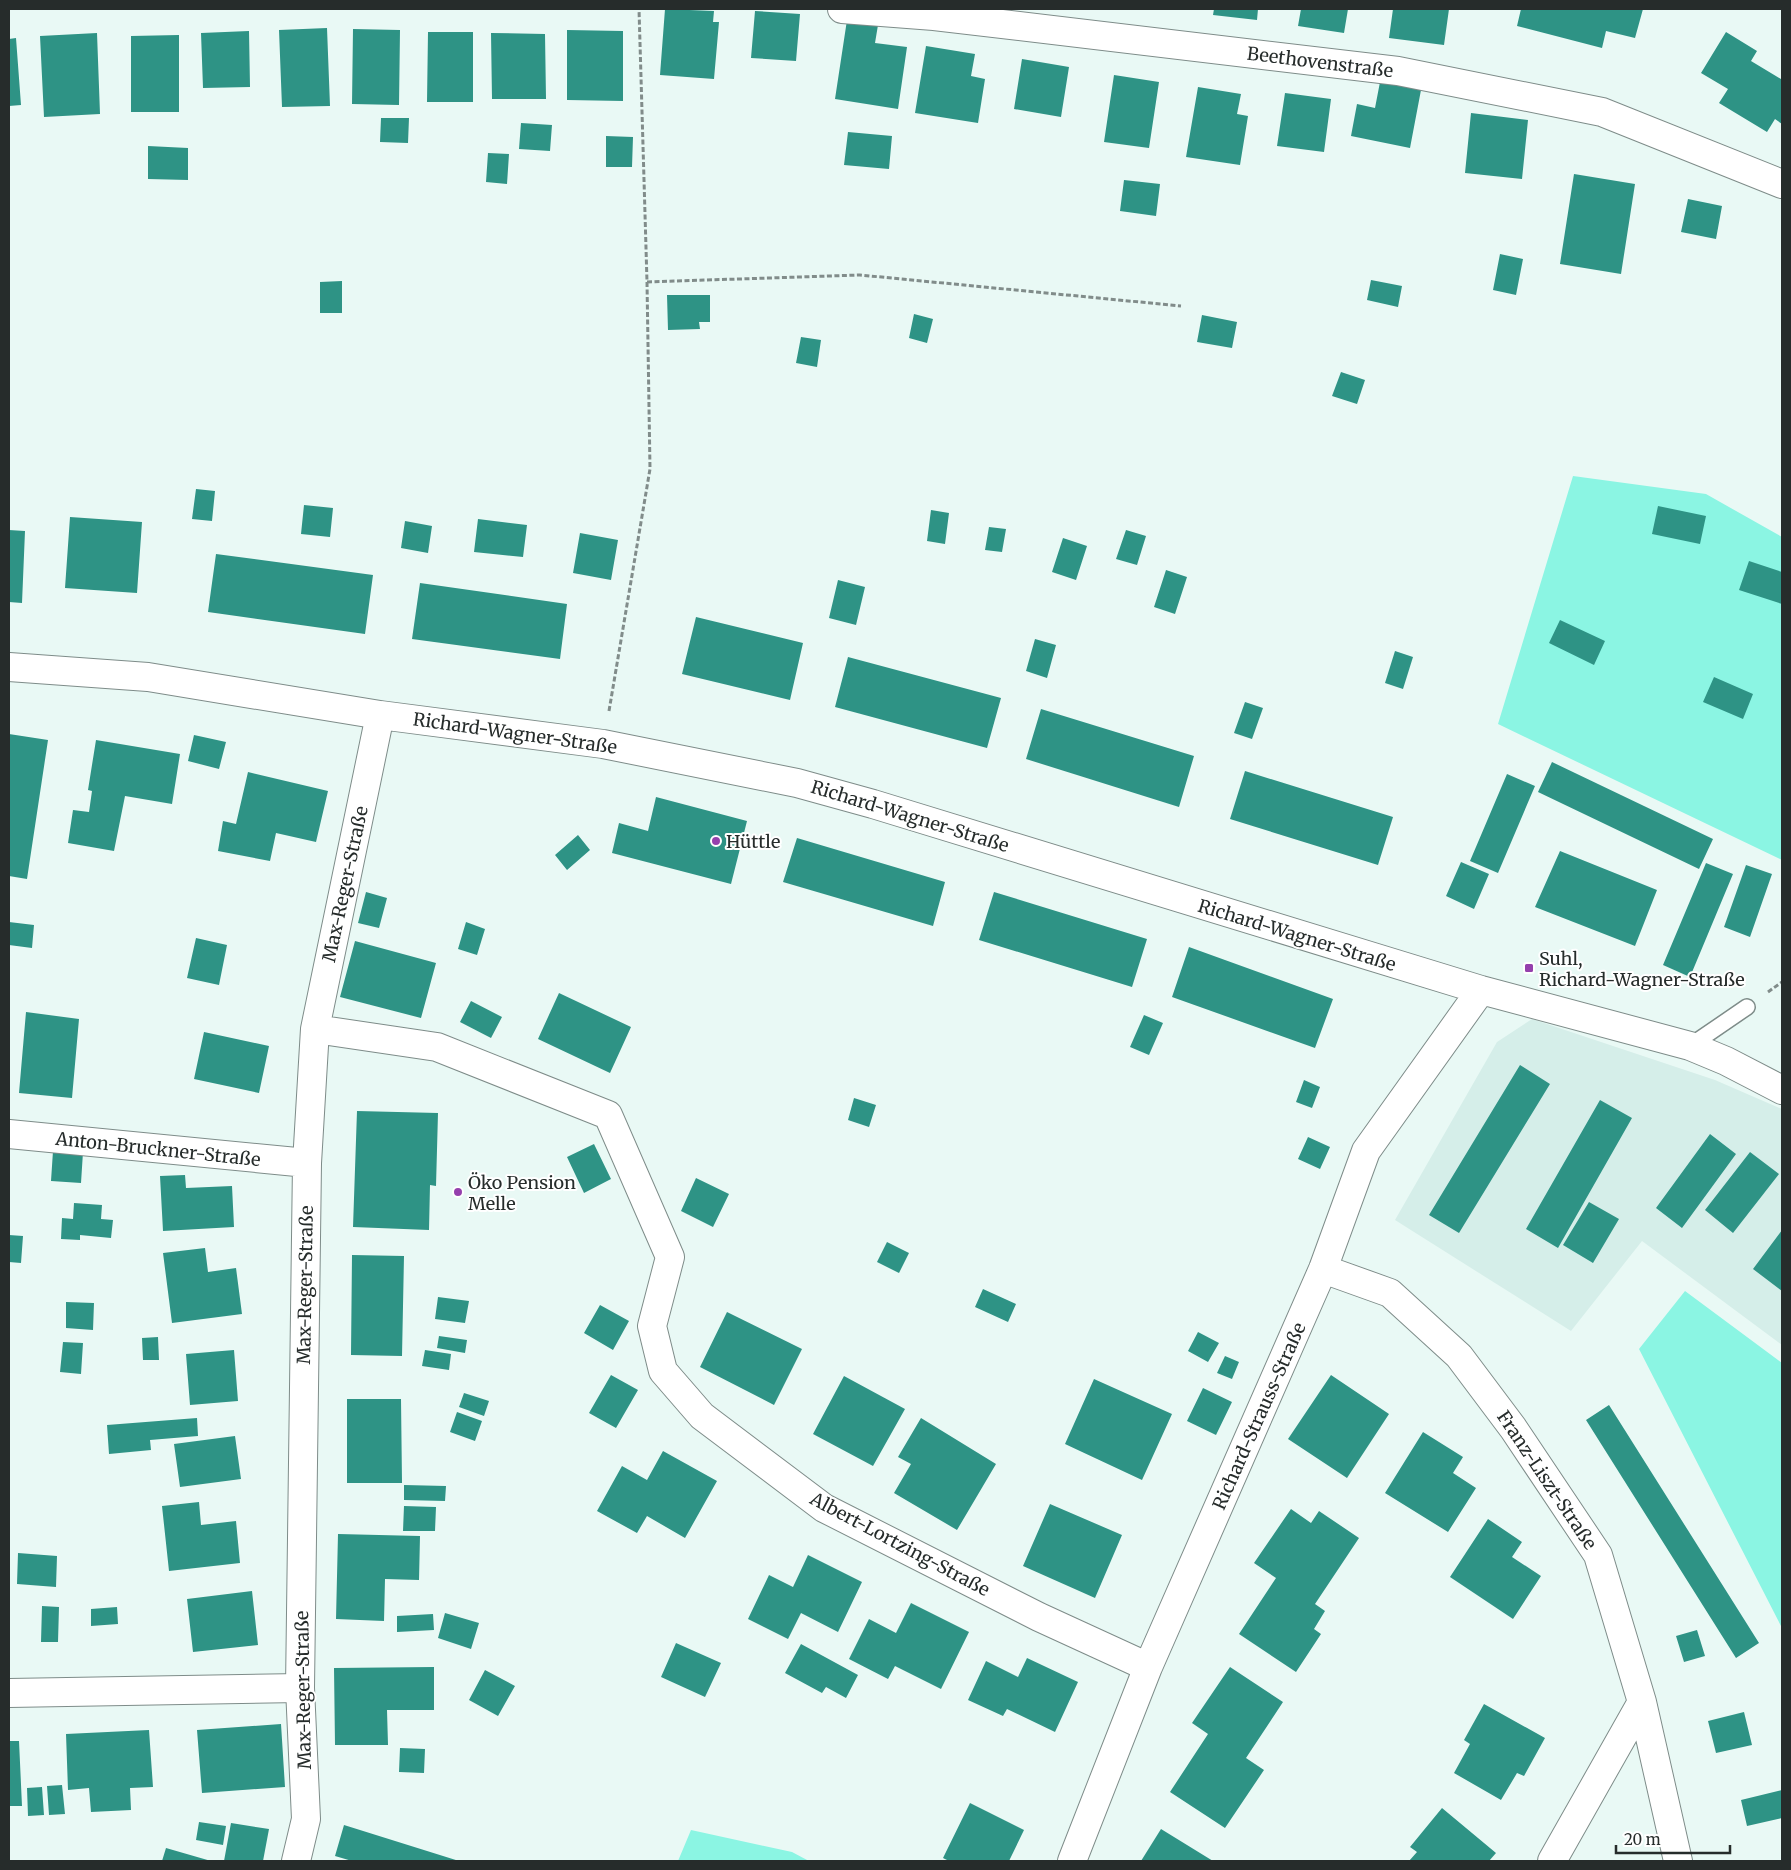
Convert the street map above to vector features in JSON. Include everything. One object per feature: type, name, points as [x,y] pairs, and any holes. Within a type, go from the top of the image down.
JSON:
[{"type":"street","name":"Beethovenstraße","points":[[842,9],[934,16],[1398,71],[1602,112],[1782,184]]},
{"type":"street","name":"Richard-Wagner-Straße","points":[[9,667],[148,677],[380,715],[603,744],[797,783],[873,804],[1481,990],[1690,1046],[1726,1061],[1782,1090]]},
{"type":"street","name":"Max-Reger-Straße","points":[[296,1861],[306,1820],[300,1688],[307,1163],[315,1029],[380,715]]},
{"type":"street","name":"Richard-Strauss-Straße","points":[[1072,1861],[1148,1666],[1323,1269],[1366,1151],[1481,990]]},
{"type":"street","name":"Albert-Lortzing-Straße","points":[[315,1029],[437,1047],[608,1115],[670,1257],[652,1326],[663,1371],[702,1416],[824,1508],[1039,1617],[1148,1666]]},
{"type":"street","name":"Anton-Bruckner-Straße","points":[[9,1134],[307,1163]]},
{"type":"street","name":"Franz-Liszt-Straße","points":[[1323,1269],[1390,1293],[1459,1356],[1513,1428],[1598,1555],[1642,1702],[1678,1861]]},
{"type":"street","points":[[9,1693],[300,1688]]},
{"type":"street","points":[[1552,1861],[1642,1702]]},
{"type":"lane","points":[[1690,1046],[1747,1007]]},
{"type":"path","points":[[603,744],[650,469],[639,9]]},
{"type":"path","points":[[647,282],[860,275],[1181,306]]},
{"type":"shaded area","points":[[1532,1019],[1715,1080],[1782,1109],[1782,1345],[1642,1241],[1571,1331],[1395,1220],[1497,1042]]},
{"type":"green space","points":[[1573,476],[1706,494],[1782,537],[1782,860],[1498,724]]},
{"type":"green space","points":[[1685,1291],[1782,1363],[1782,1628],[1639,1349]]},
{"type":"green space","points":[[691,1830],[792,1852],[809,1861],[678,1861]]},
{"type":"building","points":[[665,9],[714,11],[713,22],[719,22],[714,79],[660,75]]},
{"type":"building","points":[[1214,9],[1258,9],[1257,20],[1213,15]]},
{"type":"building","points":[[1301,9],[1348,9],[1344,33],[1298,26]]},
{"type":"building","points":[[1393,9],[1449,9],[1444,45],[1389,38]]},
{"type":"building","points":[[1521,9],[1643,9],[1635,38],[1606,31],[1602,48],[1517,26]]},
{"type":"building","points":[[755,11],[800,14],[796,61],[751,58]]},
{"type":"building","points":[[847,20],[878,25],[875,43],[907,47],[898,109],[835,99]]},
{"type":"building","points":[[327,28],[330,106],[282,107],[279,30]]},
{"type":"building","points":[[353,29],[400,30],[399,105],[352,104]]},
{"type":"building","points":[[567,30],[623,31],[623,101],[567,100]]},
{"type":"building","points":[[249,31],[250,87],[203,88],[201,33]]},
{"type":"building","points":[[428,32],[473,32],[473,102],[427,102]]},
{"type":"building","points":[[1726,32],[1757,51],[1751,61],[1781,79],[1782,77],[1782,124],[1775,119],[1767,132],[1719,103],[1728,89],[1701,73]]},
{"type":"building","points":[[97,33],[100,114],[44,117],[40,36]]},
{"type":"building","points":[[491,33],[545,34],[546,99],[492,99]]},
{"type":"building","points":[[179,35],[179,112],[131,112],[131,36]]},
{"type":"building","points":[[16,38],[21,105],[9,106],[9,39]]},
{"type":"building","points":[[926,46],[975,54],[971,76],[985,79],[978,123],[915,113]]},
{"type":"building","points":[[1022,59],[1069,67],[1061,117],[1014,109]]},
{"type":"building","points":[[1114,75],[1159,82],[1149,148],[1104,142]]},
{"type":"building","points":[[1380,82],[1421,90],[1410,148],[1351,136],[1357,104],[1375,108]]},
{"type":"building","points":[[1198,87],[1241,94],[1237,114],[1248,116],[1240,165],[1186,157]]},
{"type":"building","points":[[1285,93],[1331,99],[1324,152],[1277,146]]},
{"type":"building","points":[[1471,113],[1528,120],[1522,179],[1465,173]]},
{"type":"building","points":[[381,118],[409,118],[408,143],[380,142]]},
{"type":"building","points":[[521,123],[552,125],[550,151],[519,149]]},
{"type":"building","points":[[848,132],[892,136],[889,169],[844,165]]},
{"type":"building","points":[[606,136],[633,137],[632,167],[606,167]]},
{"type":"building","points":[[148,146],[188,148],[188,180],[148,179]]},
{"type":"building","points":[[488,153],[509,154],[507,184],[486,182]]},
{"type":"building","points":[[1574,174],[1635,184],[1621,274],[1560,264]]},
{"type":"building","points":[[1124,180],[1160,184],[1156,216],[1120,211]]},
{"type":"building","points":[[1688,199],[1722,206],[1716,239],[1681,232]]},
{"type":"building","points":[[1500,254],[1523,259],[1516,295],[1493,290]]},
{"type":"building","points":[[1371,280],[1402,286],[1398,307],[1367,300]]},
{"type":"building","points":[[342,281],[342,313],[320,313],[320,282]]},
{"type":"building","points":[[667,295],[710,295],[710,322],[699,322],[700,329],[668,330]]},
{"type":"building","points":[[914,314],[933,319],[927,343],[909,338]]},
{"type":"building","points":[[1202,315],[1237,322],[1232,348],[1197,342]]},
{"type":"building","points":[[801,337],[821,340],[817,367],[796,363]]},
{"type":"building","points":[[1341,372],[1365,380],[1357,404],[1332,396]]},
{"type":"building","points":[[196,489],[215,491],[212,521],[192,519]]},
{"type":"building","points":[[304,505],[333,508],[330,537],[301,534]]},
{"type":"building","points":[[1658,506],[1706,516],[1700,544],[1652,534]]},
{"type":"building","points":[[931,510],[949,513],[945,544],[927,541]]},
{"type":"building","points":[[70,517],[142,522],[137,593],[65,588]]},
{"type":"building","points":[[478,519],[527,525],[523,557],[474,552]]},
{"type":"building","points":[[405,521],[432,526],[428,553],[401,548]]},
{"type":"building","points":[[989,527],[1006,529],[1002,552],[985,550]]},
{"type":"building","points":[[9,530],[25,531],[22,603],[9,602]]},
{"type":"building","points":[[1126,530],[1146,536],[1137,565],[1116,559]]},
{"type":"building","points":[[580,533],[618,540],[611,580],[573,573]]},
{"type":"building","points":[[1063,538],[1087,546],[1076,580],[1052,572]]},
{"type":"building","points":[[216,554],[373,575],[365,634],[208,612]]},
{"type":"building","points":[[1749,561],[1782,572],[1782,604],[1739,590]]},
{"type":"building","points":[[1166,570],[1187,577],[1175,614],[1154,607]]},
{"type":"building","points":[[838,580],[865,587],[856,625],[829,618]]},
{"type":"building","points":[[420,583],[567,604],[560,659],[412,639]]},
{"type":"building","points":[[696,617],[803,643],[790,700],[682,674]]},
{"type":"building","points":[[1560,620],[1605,641],[1594,665],[1549,643]]},
{"type":"building","points":[[1035,639],[1056,645],[1047,678],[1026,671]]},
{"type":"building","points":[[1395,651],[1413,657],[1403,689],[1385,683]]},
{"type":"building","points":[[848,657],[1001,698],[987,748],[835,707]]},
{"type":"building","points":[[1714,677],[1753,694],[1743,719],[1703,702]]},
{"type":"building","points":[[1245,702],[1263,708],[1252,739],[1234,733]]},
{"type":"building","points":[[1041,709],[1194,756],[1179,807],[1026,759]]},
{"type":"building","points":[[9,734],[48,740],[27,879],[9,876]]},
{"type":"building","points":[[194,735],[226,742],[219,769],[188,761]]},
{"type":"building","points":[[96,740],[180,754],[172,804],[125,796],[114,851],[68,843],[73,810],[89,812],[92,791],[88,790]]},
{"type":"building","points":[[1552,762],[1713,839],[1699,869],[1538,792]]},
{"type":"building","points":[[1245,771],[1393,817],[1378,865],[1230,819]]},
{"type":"building","points":[[248,772],[328,791],[316,842],[276,833],[270,861],[218,851],[223,821],[236,824]]},
{"type":"building","points":[[1507,774],[1535,786],[1498,873],[1470,861]]},
{"type":"building","points":[[656,797],[747,821],[731,884],[612,853],[619,823],[648,831]]},
{"type":"building","points":[[578,835],[590,850],[567,870],[555,855]]},
{"type":"building","points":[[797,838],[945,882],[933,926],[783,882]]},
{"type":"building","points":[[1560,851],[1657,890],[1635,946],[1535,907]]},
{"type":"building","points":[[1461,862],[1489,874],[1474,909],[1446,896]]},
{"type":"building","points":[[1706,863],[1733,874],[1690,977],[1663,965]]},
{"type":"building","points":[[1746,865],[1772,874],[1750,937],[1724,927]]},
{"type":"building","points":[[366,892],[387,898],[379,928],[358,923]]},
{"type":"building","points":[[994,892],[1147,939],[1132,987],[979,940]]},
{"type":"building","points":[[9,922],[34,925],[32,948],[9,945]]},
{"type":"building","points":[[466,922],[485,929],[477,955],[458,949]]},
{"type":"building","points":[[196,938],[227,945],[219,985],[187,978]]},
{"type":"building","points":[[355,941],[436,963],[421,1018],[340,997]]},
{"type":"building","points":[[1189,947],[1333,999],[1315,1048],[1172,997]]},
{"type":"building","points":[[559,993],[631,1027],[610,1073],[538,1039]]},
{"type":"building","points":[[471,1001],[502,1017],[491,1038],[460,1022]]},
{"type":"building","points":[[26,1012],[79,1019],[72,1098],[19,1093]]},
{"type":"building","points":[[1144,1015],[1163,1023],[1149,1055],[1130,1047]]},
{"type":"building","points":[[204,1032],[269,1046],[259,1093],[194,1079]]},
{"type":"building","points":[[1520,1065],[1550,1084],[1459,1233],[1429,1215]]},
{"type":"building","points":[[1304,1080],[1320,1087],[1312,1108],[1296,1102]]},
{"type":"building","points":[[854,1098],[876,1105],[869,1127],[848,1120]]},
{"type":"building","points":[[1600,1100],[1632,1118],[1558,1248],[1526,1229]]},
{"type":"building","points":[[357,1111],[438,1113],[436,1186],[430,1185],[429,1230],[353,1227]]},
{"type":"building","points":[[1710,1134],[1736,1154],[1682,1228],[1656,1208]]},
{"type":"building","points":[[1308,1137],[1330,1147],[1320,1169],[1298,1159]]},
{"type":"building","points":[[594,1144],[611,1179],[584,1193],[567,1157]]},
{"type":"building","points":[[53,1151],[83,1152],[81,1183],[51,1181]]},
{"type":"building","points":[[1750,1152],[1779,1174],[1733,1233],[1705,1210]]},
{"type":"building","points":[[185,1175],[186,1188],[232,1186],[234,1227],[163,1231],[160,1176]]},
{"type":"building","points":[[696,1178],[729,1194],[713,1227],[681,1211]]},
{"type":"building","points":[[1589,1202],[1619,1219],[1593,1263],[1563,1245]]},
{"type":"building","points":[[74,1203],[102,1205],[101,1219],[113,1220],[111,1238],[80,1235],[80,1240],[61,1239],[62,1218],[73,1219]]},
{"type":"building","points":[[1782,1230],[1782,1291],[1753,1269]]},
{"type":"building","points":[[9,1235],[23,1236],[21,1263],[9,1262]]},
{"type":"building","points":[[887,1242],[909,1253],[899,1273],[877,1262]]},
{"type":"building","points":[[205,1248],[208,1272],[236,1268],[242,1314],[172,1323],[163,1253]]},
{"type":"building","points":[[352,1255],[404,1256],[402,1356],[351,1355]]},
{"type":"building","points":[[983,1289],[1016,1304],[1008,1322],[975,1307]]},
{"type":"building","points":[[438,1297],[469,1301],[465,1323],[435,1319]]},
{"type":"building","points":[[66,1302],[94,1303],[93,1330],[66,1328]]},
{"type":"building","points":[[600,1305],[629,1321],[613,1350],[584,1333]]},
{"type":"building","points":[[727,1312],[802,1349],[774,1405],[700,1367]]},
{"type":"building","points":[[1198,1332],[1219,1343],[1208,1362],[1188,1351]]},
{"type":"building","points":[[439,1336],[467,1340],[465,1353],[437,1348]]},
{"type":"building","points":[[158,1337],[159,1360],[143,1360],[142,1338]]},
{"type":"building","points":[[63,1342],[83,1343],[81,1374],[60,1372]]},
{"type":"building","points":[[234,1350],[238,1401],[190,1405],[186,1354]]},
{"type":"building","points":[[425,1350],[451,1354],[449,1370],[422,1366]]},
{"type":"building","points":[[1225,1356],[1239,1362],[1232,1379],[1217,1373]]},
{"type":"building","points":[[611,1375],[638,1390],[616,1428],[589,1413]]},
{"type":"building","points":[[1331,1375],[1389,1414],[1347,1478],[1288,1439]]},
{"type":"building","points":[[844,1376],[905,1409],[873,1466],[813,1434]]},
{"type":"building","points":[[1094,1379],[1172,1414],[1142,1480],[1065,1444]]},
{"type":"building","points":[[1203,1388],[1232,1402],[1216,1435],[1187,1421]]},
{"type":"building","points":[[464,1393],[489,1401],[484,1416],[459,1407]]},
{"type":"building","points":[[347,1399],[401,1399],[402,1483],[347,1483]]},
{"type":"building","points":[[1609,1405],[1759,1643],[1736,1658],[1586,1420]]},
{"type":"building","points":[[457,1412],[482,1421],[475,1441],[450,1432]]},
{"type":"building","points":[[197,1418],[198,1436],[150,1440],[151,1450],[109,1454],[107,1425]]},
{"type":"building","points":[[921,1418],[996,1464],[957,1530],[894,1493],[911,1464],[898,1457]]},
{"type":"building","points":[[1423,1432],[1463,1457],[1453,1473],[1476,1488],[1448,1532],[1385,1493]]},
{"type":"building","points":[[235,1436],[241,1479],[180,1487],[174,1444]]},
{"type":"building","points":[[663,1451],[717,1481],[685,1538],[647,1516],[637,1533],[597,1511],[622,1466],[647,1480]]},
{"type":"building","points":[[404,1485],[446,1486],[445,1501],[404,1500]]},
{"type":"building","points":[[199,1502],[201,1525],[236,1521],[240,1563],[169,1571],[162,1506]]},
{"type":"building","points":[[1050,1504],[1122,1535],[1095,1598],[1023,1566]]},
{"type":"building","points":[[404,1506],[436,1507],[435,1531],[403,1531]]},
{"type":"building","points":[[1291,1509],[1311,1523],[1319,1511],[1359,1538],[1315,1604],[1325,1611],[1314,1629],[1321,1634],[1296,1672],[1239,1634],[1276,1578],[1254,1563]]},
{"type":"building","points":[[1488,1519],[1522,1542],[1512,1557],[1541,1576],[1513,1619],[1450,1577]]},
{"type":"building","points":[[338,1534],[420,1536],[419,1580],[385,1579],[384,1621],[336,1619]]},
{"type":"building","points":[[18,1553],[57,1556],[56,1587],[17,1584]]},
{"type":"building","points":[[808,1555],[862,1582],[838,1632],[801,1613],[788,1639],[748,1619],[769,1575],[793,1587]]},
{"type":"building","points":[[252,1591],[258,1645],[193,1652],[187,1599]]},
{"type":"building","points":[[911,1603],[969,1632],[941,1689],[895,1666],[888,1679],[849,1659],[869,1619],[896,1633]]},
{"type":"building","points":[[42,1606],[59,1607],[58,1642],[41,1642]]},
{"type":"building","points":[[117,1607],[118,1624],[91,1626],[91,1609]]},
{"type":"building","points":[[445,1613],[479,1623],[471,1649],[438,1638]]},
{"type":"building","points":[[433,1614],[434,1630],[397,1632],[397,1616]]},
{"type":"building","points":[[1697,1630],[1705,1656],[1684,1662],[1676,1636]]},
{"type":"building","points":[[676,1643],[721,1663],[705,1697],[661,1677]]},
{"type":"building","points":[[801,1644],[858,1675],[846,1698],[826,1687],[822,1693],[785,1673]]},
{"type":"building","points":[[1027,1658],[1078,1682],[1055,1732],[1007,1709],[1003,1716],[968,1700],[986,1661],[1018,1677]]},
{"type":"building","points":[[434,1667],[434,1710],[387,1710],[388,1745],[335,1745],[334,1668]]},
{"type":"building","points":[[1230,1667],[1283,1702],[1246,1758],[1264,1770],[1225,1828],[1170,1792],[1208,1734],[1192,1723]]},
{"type":"building","points":[[485,1670],[515,1686],[498,1716],[469,1700]]},
{"type":"building","points":[[1484,1704],[1545,1738],[1524,1776],[1517,1773],[1501,1800],[1454,1773],[1470,1744],[1464,1740]]},
{"type":"building","points":[[1744,1712],[1752,1745],[1716,1753],[1708,1721]]},
{"type":"building","points":[[281,1724],[285,1787],[202,1793],[197,1730]]},
{"type":"building","points":[[149,1730],[153,1787],[130,1788],[131,1810],[91,1812],[89,1788],[68,1790],[66,1734]]},
{"type":"building","points":[[9,1741],[19,1741],[22,1806],[9,1806]]},
{"type":"building","points":[[400,1748],[425,1749],[424,1773],[399,1772]]},
{"type":"building","points":[[62,1785],[65,1814],[49,1815],[47,1786]]},
{"type":"building","points":[[42,1787],[44,1815],[28,1816],[27,1788]]},
{"type":"building","points":[[1782,1790],[1782,1818],[1747,1826],[1741,1800]]},
{"type":"building","points":[[970,1803],[1024,1830],[1009,1861],[949,1861],[943,1858]]},
{"type":"building","points":[[1442,1808],[1496,1853],[1489,1861],[1409,1861],[1417,1852],[1410,1847]]},
{"type":"building","points":[[199,1822],[226,1826],[223,1845],[196,1840]]},
{"type":"building","points":[[231,1823],[269,1829],[263,1861],[224,1861]]},
{"type":"building","points":[[344,1825],[459,1861],[352,1861],[335,1856]]},
{"type":"building","points":[[1161,1829],[1213,1861],[1141,1861]]},
{"type":"building","points":[[166,1848],[211,1861],[162,1861]]},
{"type":"place","name":"Hüttle","points":[[716,841]]},
{"type":"place","name":"Suhl, Richard-Wagner-Straße","points":[[1529,968]]},
{"type":"place","name":"Öko Pension Melle","points":[[458,1192]]}]
